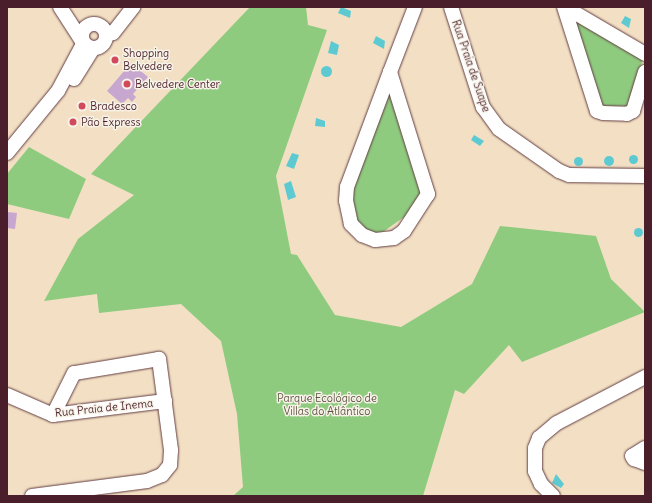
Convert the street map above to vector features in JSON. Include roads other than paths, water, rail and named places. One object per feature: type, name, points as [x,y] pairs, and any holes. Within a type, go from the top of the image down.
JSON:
[{"type":"street","points":[[62,7],[76,18],[103,27],[106,35],[102,44],[86,45]]},
{"type":"street","points":[[62,7],[86,45]]},
{"type":"street","points":[[7,153],[58,91],[76,76],[86,45],[84,31],[94,24],[112,18],[128,7]]},
{"type":"street","points":[[106,35],[113,33],[133,7]]},
{"type":"street","points":[[390,72],[428,194],[404,231],[394,238],[375,240],[362,235],[351,224],[346,193],[390,72],[415,7]]},
{"type":"street","name":"Rua Praia de Suape","points":[[451,7],[483,107],[499,129],[569,175],[645,176]]},
{"type":"street","points":[[564,7],[645,54]]},
{"type":"street","points":[[564,7],[598,111],[603,113],[627,114],[633,111],[645,72]]},
{"type":"street","points":[[53,415],[74,373],[159,359],[165,401]]},
{"type":"street","points":[[553,496],[541,484],[535,471],[535,448],[539,438],[557,424],[645,377]]},
{"type":"street","name":"Rua Praia de Inema","points":[[7,395],[42,412],[53,415],[165,401],[171,458],[170,466],[162,475],[147,481],[32,496]]},
{"type":"street","points":[[645,448],[632,456],[634,460],[645,463]]},
{"type":"water","points":[[341,7],[351,11],[350,18],[338,13]]},
{"type":"water","points":[[625,16],[631,19],[629,28],[621,23]]},
{"type":"water","points":[[376,36],[385,41],[384,49],[373,43]]},
{"type":"water","points":[[331,41],[339,45],[337,55],[328,53]]},
{"type":"water","points":[[326,65],[330,67],[332,71],[330,75],[326,77],[322,75],[320,71],[322,67]]},
{"type":"water","points":[[316,118],[325,121],[325,127],[315,126]]},
{"type":"water","points":[[474,135],[484,141],[480,146],[471,140]]},
{"type":"water","points":[[292,153],[299,155],[294,169],[286,166]]},
{"type":"water","points":[[633,154],[638,159],[633,164],[628,159]]},
{"type":"water","points":[[578,156],[583,161],[578,166],[573,161]]},
{"type":"water","points":[[609,156],[614,161],[609,166],[604,161]]},
{"type":"water","points":[[291,181],[296,197],[288,200],[284,184]]},
{"type":"water","points":[[638,227],[643,232],[638,237],[633,232]]},
{"type":"water","points":[[556,474],[564,484],[561,488],[552,483]]},
{"type":"place","name":"Shopping Belvedere","points":[[115,60]]},
{"type":"place","name":"Belvedere Center","points":[[127,84]]},
{"type":"place","name":"Bradesco","points":[[82,106]]},
{"type":"place","name":"Pão Express","points":[[73,122]]},
{"type":"park label","name":"Parque Ecológico de Villas do Atlântico","points":[[327,405]]}]
